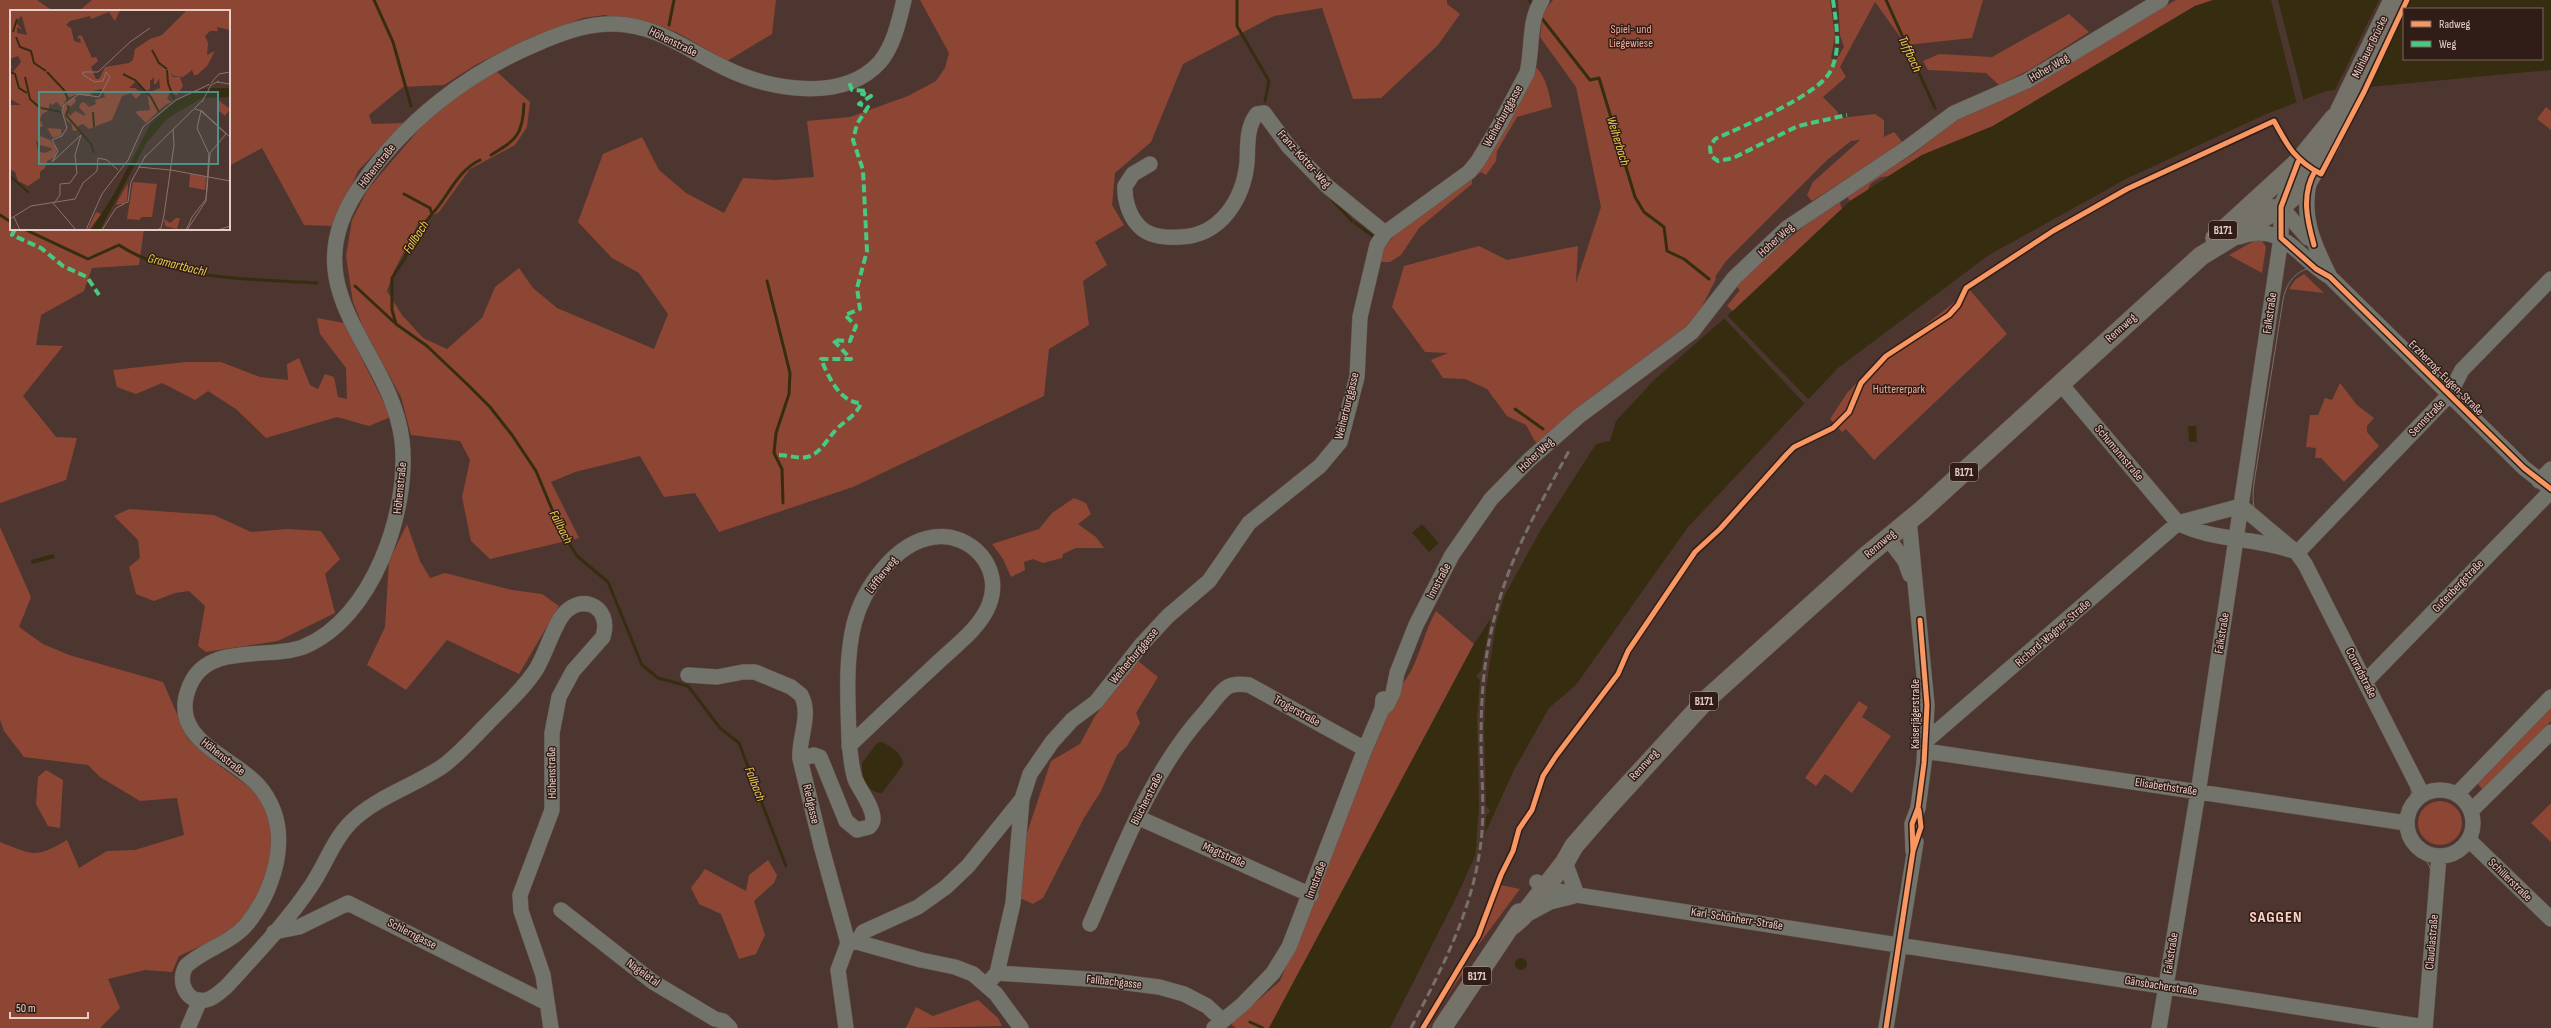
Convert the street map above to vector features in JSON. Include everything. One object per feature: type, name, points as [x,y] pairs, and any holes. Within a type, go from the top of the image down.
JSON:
[{"type":"main road","name":"Mühlauer Brücke","points":[[2348,94],[2393,0]]},
{"type":"main road","name":"Rennweg","points":[[1442,1028],[1518,921],[1542,884],[1570,854],[1646,762],[1706,700],[1887,537],[1909,520],[2201,256],[2225,243],[2293,198],[2310,179],[2331,143],[2340,110],[2348,94]]},
{"type":"main road","name":"Rennweg","points":[[2201,256],[2208,244],[2298,162],[2340,110]]},
{"type":"street","name":"Höhenstraße","points":[[550,1028],[543,975],[521,911],[520,894],[552,810],[552,733],[559,697],[573,671],[603,637],[605,630],[603,615],[593,605],[575,605],[563,614],[540,662],[528,680],[448,762],[373,805],[350,823],[312,885],[274,932],[220,993],[206,1000],[200,1000],[188,994],[183,987],[182,972],[192,960],[229,940],[251,920],[274,872],[279,836],[274,810],[261,788],[208,747],[190,728],[185,709],[190,685],[196,674],[216,660],[295,649],[317,640],[330,630],[354,604],[376,570],[391,538],[398,512],[403,480],[403,460],[396,410],[349,319],[339,289],[335,253],[338,232],[347,208],[362,184],[399,139],[455,88],[518,51],[572,30],[609,24],[640,27],[666,36],[724,68],[750,79],[782,85],[824,88],[841,85],[857,78],[881,60],[894,36],[904,0]]},
{"type":"street","name":"Weiherburggasse","points":[[992,979],[1013,903],[1022,799],[1030,774],[1052,742],[1072,720],[1096,702],[1142,644],[1168,616],[1209,581],[1248,523],[1320,466],[1340,442],[1357,377],[1360,317],[1377,246],[1385,233],[1451,186],[1478,161],[1527,73],[1531,58],[1534,16],[1542,0]]},
{"type":"street","name":"Hoher Weg","points":[[1452,555],[1491,499],[1529,460],[1579,416],[1692,332],[1734,278],[1786,228],[1907,148],[1954,113],[2027,81],[2161,0]]},
{"type":"street","name":"Franz-Kotter-Weg","points":[[1150,164],[1133,174],[1125,186],[1128,206],[1138,226],[1150,233],[1165,238],[1184,237],[1206,231],[1222,220],[1238,196],[1247,165],[1251,124],[1257,114],[1264,113],[1289,146],[1327,186],[1385,233]]},
{"type":"street","points":[[2281,206],[2298,162]]},
{"type":"street","points":[[2310,179],[2306,209],[2314,245]]},
{"type":"street","points":[[2249,206],[2281,206],[2297,222],[2314,245],[2330,277]]},
{"type":"street","name":"Falkstraße","points":[[2160,1028],[2237,538],[2281,238],[2281,206]]},
{"type":"street","points":[[2225,243],[2257,232],[2265,232],[2281,238],[2316,269],[2330,277]]},
{"type":"street","name":"Erzherzog-Eugen-Straße","points":[[2330,277],[2449,395],[2547,487]]},
{"type":"street","name":"Sennstraße","points":[[2297,553],[2449,395],[2462,370],[2551,279]]},
{"type":"street","name":"Schumannstraße","points":[[2060,383],[2178,523]]},
{"type":"street","name":"Gutenbergstraße","points":[[2366,681],[2547,487],[2551,469]]},
{"type":"street","points":[[2178,523],[2241,506]]},
{"type":"street","name":"Conradstraße","points":[[2241,506],[2297,553],[2310,572],[2422,794]]},
{"type":"street","name":"Kaiserjägerstraße","points":[[1886,1028],[1913,851],[1912,824],[1918,808],[1926,746],[1925,665],[1915,589],[1909,520]]},
{"type":"street","points":[[2178,523],[2194,531],[2268,543],[2297,553]]},
{"type":"street","name":"Richard-Wagner-Straße","points":[[1926,746],[2178,523]]},
{"type":"street","name":"Löfflerweg","points":[[800,759],[812,756],[820,757],[846,821],[852,828],[865,829],[870,827],[873,819],[855,778],[849,746],[850,647],[854,624],[867,593],[897,555],[911,546],[929,538],[939,537],[965,542],[984,558],[992,577],[992,597],[985,614],[966,635],[849,746]]},
{"type":"street","name":"Kaiserjägerstraße","points":[[1887,537],[1905,561],[1915,589]]},
{"type":"street","name":"Innstraße","points":[[1218,1024],[1242,1005],[1273,973],[1289,947],[1311,895],[1364,749],[1382,709],[1385,691],[1397,673],[1416,625],[1452,555]]},
{"type":"street","name":"Riedgasse","points":[[688,675],[717,677],[743,672],[755,672],[799,692],[804,701],[805,720],[799,748],[800,759],[822,849],[853,943]]},
{"type":"street","name":"Trogerstraße","points":[[1226,688],[1239,684],[1250,685],[1364,749]]},
{"type":"street","name":"Blücherstraße","points":[[1090,924],[1137,817],[1167,762],[1197,721],[1226,688]]},
{"type":"street","points":[[2457,794],[2551,697]]},
{"type":"street","points":[[2471,811],[2551,732]]},
{"type":"street","name":"Elisabethstraße","points":[[1926,746],[2198,791],[2406,823]]},
{"type":"street","points":[[2439,789],[2457,794],[2466,801],[2471,811],[2473,826],[2469,840],[2458,851],[2439,856],[2422,851],[2411,839],[2406,823],[2410,808],[2422,794],[2439,789]]},
{"type":"street","name":"Weiherburggasse","points":[[853,943],[863,932],[918,907],[946,887],[968,866],[1022,799]]},
{"type":"street","name":"Magtstraße","points":[[1137,817],[1311,895]]},
{"type":"street","name":"Schillerstraße","points":[[2469,840],[2551,919]]},
{"type":"street","points":[[1570,854],[1577,895]]},
{"type":"street","name":"Claudiastraße","points":[[2425,1028],[2439,856]]},
{"type":"street","name":"Karl-Schönherr-Straße","points":[[1542,884],[1577,895],[1898,944]]},
{"type":"street","name":"Karl-Schönherr-Straße","points":[[1518,921],[1550,902],[1577,895]]},
{"type":"street","name":"Schlerngasse","points":[[274,932],[299,927],[348,903],[547,1002]]},
{"type":"street","name":"Nageletal","points":[[561,910],[653,982],[715,1019],[723,1020],[730,1028]]},
{"type":"street","points":[[846,1028],[838,970],[853,943]]},
{"type":"street","name":"Fallbachgasse","points":[[853,943],[955,967],[992,979],[1104,980],[1159,987],[1184,994],[1207,1006],[1218,1024]]},
{"type":"street","name":"Gänsbacherstraße","points":[[1898,944],[2425,1028]]},
{"type":"street","points":[[992,979],[1021,1028]]},
{"type":"street","points":[[188,1028],[200,1000]]},
{"type":"green space","points":[[0,0],[37,0],[52,10],[10,10],[10,230],[144,230],[139,265],[92,268],[84,291],[41,315],[36,345],[63,346],[23,396],[56,437],[77,438],[66,480],[0,503]]},
{"type":"green space","points":[[92,0],[776,0],[772,34],[727,61],[678,33],[655,24],[604,15],[583,18],[532,37],[477,64],[444,85],[403,87],[369,115],[372,124],[403,123],[358,171],[333,226],[304,225],[262,148],[230,165],[230,10],[80,10]]},
{"type":"green space","points":[[920,0],[1447,0],[1447,4],[1460,14],[1438,45],[1381,98],[1353,99],[1322,8],[1274,16],[1183,64],[1151,142],[1115,173],[1112,205],[1124,225],[1095,242],[1107,265],[1083,281],[1089,325],[1049,349],[1044,396],[853,487],[719,532],[695,493],[664,497],[640,456],[575,472],[551,482],[579,538],[490,559],[471,541],[462,497],[470,460],[460,441],[411,435],[401,397],[364,329],[353,302],[346,256],[352,220],[368,189],[422,126],[468,87],[496,71],[530,102],[527,127],[515,145],[470,169],[439,212],[418,224],[394,271],[387,291],[402,315],[423,338],[447,349],[482,318],[495,287],[519,268],[533,288],[557,308],[654,349],[668,314],[639,273],[612,258],[578,222],[603,154],[642,137],[659,170],[686,193],[724,213],[743,178],[775,180],[814,177],[807,121],[850,117],[908,96],[936,81],[945,68],[949,53]]},
{"type":"green space","name":"Spiel- und Liegewiese","points":[[1553,0],[1830,0],[1835,36],[1831,58],[1835,62],[1844,47],[1840,35],[1838,0],[1983,0],[1972,38],[1906,45],[1875,2],[1840,67],[1846,77],[1823,97],[1837,111],[1840,118],[1875,114],[1884,120],[1884,137],[1894,132],[1903,143],[1812,201],[1807,195],[1813,182],[1860,140],[1851,141],[1827,160],[1726,261],[1715,277],[1716,279],[1700,310],[1685,328],[1536,443],[1526,425],[1507,416],[1487,389],[1465,379],[1443,378],[1431,360],[1448,353],[1425,352],[1392,307],[1404,266],[1479,246],[1507,260],[1578,246],[1576,283],[1601,207],[1576,87],[1540,37],[1543,13]]},
{"type":"green space","points":[[2176,0],[2213,0],[2195,6],[1993,126],[1922,155],[1888,176],[1881,177],[1870,184],[1868,190],[1850,201],[1846,195],[1912,155],[1953,122],[1974,111],[2028,89],[2060,68]]},
{"type":"green space","points":[[2069,14],[2089,32],[2031,69],[1999,85],[1986,73],[1928,70],[1923,61],[1939,54],[1992,57]]},
{"type":"green space","points":[[1534,66],[1544,79],[1552,107],[1517,117],[1497,151],[1496,161],[1486,175],[1481,172],[1472,179],[1472,184],[1419,228],[1401,255],[1390,262],[1380,262],[1384,248],[1396,233],[1458,188]]},
{"type":"green space","points":[[2546,107],[2551,111],[2551,130],[2537,119]]},
{"type":"green space","points":[[1839,200],[1842,209],[1733,311],[1727,306],[1740,290],[1736,286],[1748,274],[1786,241]]},
{"type":"green space","points":[[2254,241],[2262,241],[2266,247],[2262,273],[2229,255]]},
{"type":"green space","points":[[2304,274],[2324,293],[2289,289],[2295,280]]},
{"type":"green space","name":"Huttererpark","points":[[1970,290],[2007,334],[1874,460],[1846,429],[1842,432],[1830,419],[1847,393],[1872,367]]},
{"type":"green space","points":[[317,318],[344,323],[391,417],[369,426],[337,417],[266,438],[236,409],[208,391],[195,400],[162,383],[136,394],[117,387],[113,370],[186,362],[221,362],[260,377],[288,380],[287,364],[299,358],[310,385],[318,389],[325,374],[334,377],[338,397],[347,399],[346,368],[320,334]]},
{"type":"green space","points":[[2340,383],[2357,405],[2374,418],[2367,426],[2367,432],[2379,446],[2344,482],[2321,458],[2315,458],[2316,448],[2306,447],[2310,415],[2318,415],[2325,398],[2332,400]]},
{"type":"green space","points":[[1074,498],[1086,503],[1091,514],[1078,524],[1096,537],[1104,548],[1076,548],[1063,554],[1062,558],[1043,563],[1033,559],[1024,562],[1025,570],[1011,577],[1003,559],[992,544],[1039,529],[1052,513]]},
{"type":"green space","points":[[129,509],[214,515],[251,532],[287,529],[321,531],[340,559],[325,574],[335,613],[278,641],[206,652],[198,646],[205,606],[189,591],[175,593],[154,601],[136,594],[129,567],[140,558],[138,540],[114,516]]},
{"type":"green space","points":[[407,524],[420,561],[430,578],[445,573],[512,590],[542,594],[559,606],[519,674],[447,640],[406,690],[367,665],[385,627],[389,561]]},
{"type":"green space","points":[[0,527],[31,597],[19,627],[43,644],[69,655],[163,682],[188,739],[220,766],[252,789],[266,808],[272,832],[271,859],[264,886],[246,914],[227,934],[179,956],[172,972],[145,970],[108,979],[120,1008],[100,1028],[0,1028],[0,842],[20,850],[34,853],[47,850],[67,840],[79,868],[107,851],[135,850],[184,835],[177,798],[140,801],[100,777],[88,765],[24,757],[4,731],[0,720]]},
{"type":"green space","points":[[1436,611],[1474,644],[1269,1028],[1236,1028],[1231,1024],[1280,981],[1396,694],[1411,671]]},
{"type":"green space","points":[[1138,661],[1158,677],[1136,713],[1140,723],[1127,746],[1117,755],[1101,791],[1084,818],[1043,898],[1033,904],[1020,898],[1027,833],[1051,761],[1080,744],[1095,716]]},
{"type":"green space","points":[[1859,701],[1868,707],[1862,717],[1891,736],[1852,793],[1825,774],[1816,786],[1805,778]]},
{"type":"green space","points":[[2551,704],[2551,721],[2483,790],[2476,782]]},
{"type":"green space","points":[[46,770],[63,780],[60,828],[48,826],[36,804],[38,777]]},
{"type":"green space","points":[[2440,801],[2452,805],[2458,811],[2462,823],[2458,835],[2452,841],[2440,845],[2428,841],[2422,835],[2418,823],[2422,811],[2428,805]]},
{"type":"green space","points":[[2551,803],[2551,842],[2531,823]]},
{"type":"green space","points":[[768,860],[777,875],[774,883],[754,901],[765,935],[756,954],[739,959],[721,914],[699,904],[691,888],[705,869],[746,891],[749,875]]},
{"type":"green space","points":[[1500,885],[1520,889],[1479,944],[1477,943]]},
{"type":"green space","points":[[1473,948],[1475,950],[1463,968],[1465,970],[1435,1014],[1429,1028],[1425,1028]]},
{"type":"green space","points":[[978,1000],[998,1018],[1002,1026],[906,1028],[916,1007],[933,1016]]},
{"type":"shaded area","points":[[2213,0],[2551,0],[2551,70],[2326,91],[2264,115],[2126,179],[1989,255],[1838,368],[1688,527],[1576,685],[1549,708],[1513,772],[1456,898],[1390,1028],[1269,1028],[1474,644],[1497,609],[1540,531],[1596,444],[1610,441],[1616,421],[1654,380],[1736,308],[1850,201],[1922,155],[1993,126],[2195,6]]},
{"type":"shaded area","points":[[2188,426],[2196,426],[2197,442],[2189,442]]},
{"type":"shaded area","points":[[1422,524],[1439,543],[1429,552],[1412,533]]},
{"type":"shaded area","points":[[53,554],[55,558],[32,564],[31,560]]},
{"type":"shaded area","points":[[882,742],[899,754],[903,761],[903,765],[882,793],[876,792],[868,787],[864,778],[862,763],[877,743]]},
{"type":"shaded area","points":[[1523,958],[1526,959],[1526,969],[1519,970],[1516,969],[1515,962],[1516,959]]},
{"type":"pier","points":[[2271,0],[2278,0],[2304,102],[2301,103],[2297,104]]},
{"type":"pier","points":[[2379,0],[2410,0],[2406,8],[2403,8],[2403,15],[2368,89],[2334,92]]},
{"type":"pier","points":[[1726,314],[1810,401],[1806,405],[1723,317]]},
{"type":"pier","points":[[1507,587],[1496,624],[1486,688],[1484,728],[1486,806],[1490,811],[1486,816],[1485,838],[1475,860],[1479,807],[1477,718],[1480,680],[1476,676],[1481,671],[1492,612]]},
{"type":"waterway","name":"Fallbach","points":[[374,0],[393,42],[411,106]]},
{"type":"waterway","points":[[669,25],[674,0]]},
{"type":"waterway","points":[[1237,0],[1237,26],[1269,81],[1265,101]]},
{"type":"waterway","name":"Weiherbach","points":[[1529,0],[1534,7]]},
{"type":"waterway","name":"Tuffbach","points":[[1886,0],[1935,108]]},
{"type":"waterway","name":"Weiherbach","points":[[1540,16],[1590,80],[1599,78],[1635,197],[1644,212],[1664,227],[1667,251],[1684,259],[1709,279]]},
{"type":"waterway","points":[[491,155],[507,145],[520,130],[524,104]]},
{"type":"waterway","points":[[432,214],[459,177],[480,160]]},
{"type":"waterway","name":"Fallbach","points":[[404,194],[430,208],[432,214],[413,238],[405,258],[392,278],[392,310],[396,324],[427,346],[467,384],[490,407],[512,435],[536,471],[561,531],[577,556],[608,582],[642,665],[658,678],[688,686],[720,728],[739,743],[786,866]]},
{"type":"waterway","points":[[1332,200],[1352,221]]},
{"type":"waterway","name":"Gramartbachl","points":[[0,215],[10,221]]},
{"type":"waterway","points":[[1355,223],[1374,237]]},
{"type":"waterway","name":"Gramartbachl","points":[[26,230],[88,259],[119,245],[140,257],[164,266],[189,272],[241,279],[317,283]]},
{"type":"waterway","points":[[767,281],[790,373],[789,394],[776,433],[774,453],[782,469],[783,503]]},
{"type":"waterway","name":"Gramartbachl","points":[[355,286],[395,323]]},
{"type":"waterway","points":[[1515,409],[1543,429]]},
{"type":"waterway","name":"Fallbach","points":[[1250,1022],[1263,1028]]},
{"type":"tram line","points":[[2422,1028],[2434,880],[2430,867],[2416,844],[2411,832],[2411,785],[2409,778],[2303,569],[2294,557],[2260,524],[2255,514],[2253,500],[2254,483],[2283,300],[2285,291],[2294,277],[2299,272],[2314,268],[2330,274],[2525,465],[2551,484]]},
{"type":"tram line","points":[[2438,888],[2444,863],[2463,840],[2482,805],[2551,734]]},
{"type":"railway","points":[[1411,1028],[1455,938],[1464,915],[1477,867],[1483,816],[1481,713],[1486,662],[1496,610],[1522,540],[1570,449]]},
{"type":"marked path","points":[[1833,0],[1837,27],[1837,46],[1834,64],[1830,72],[1810,91],[1795,101],[1715,139],[1710,147],[1711,156],[1718,161],[1733,158],[1798,126],[1847,115]]},
{"type":"marked path","points":[[779,455],[807,457],[816,453],[838,428],[856,412],[861,403],[847,399],[841,394],[831,380],[821,359],[851,359],[833,340],[850,341],[856,326],[845,315],[860,309],[857,288],[867,251],[863,170],[853,140],[857,124],[868,107],[859,104],[871,96],[862,94],[867,91],[852,90],[849,82]]},
{"type":"marked path","points":[[14,230],[12,235],[41,248],[63,266],[87,277],[99,295]]},
{"type":"cycle path","points":[[2403,8],[2407,0]]},
{"type":"cycle path","points":[[1423,1028],[1478,936],[1501,875],[1513,851],[1519,829],[1532,810],[1543,776],[1556,756],[1618,674],[1628,651],[1695,552],[1720,529],[1787,454],[1794,447],[1833,428],[1849,412],[1861,383],[1886,356],[1949,315],[1958,305],[1966,288],[2053,231],[2127,189],[2274,121],[2288,146],[2298,158],[2321,174],[2364,92],[2403,9]]},
{"type":"cycle path","points":[[2298,162],[2281,207],[2281,238],[2316,269],[2330,277],[2524,468],[2551,489]]},
{"type":"cycle path","points":[[2314,245],[2309,226],[2307,198],[2308,189],[2315,171]]},
{"type":"cycle path","points":[[1913,851],[1912,824],[1918,808],[1924,763],[1927,705],[1920,620]]},
{"type":"cycle path","points":[[1886,1028],[1913,851],[1921,827],[1919,810]]},
{"type":"district","name":"SAGGEN","points":[[2276,917]]}]
